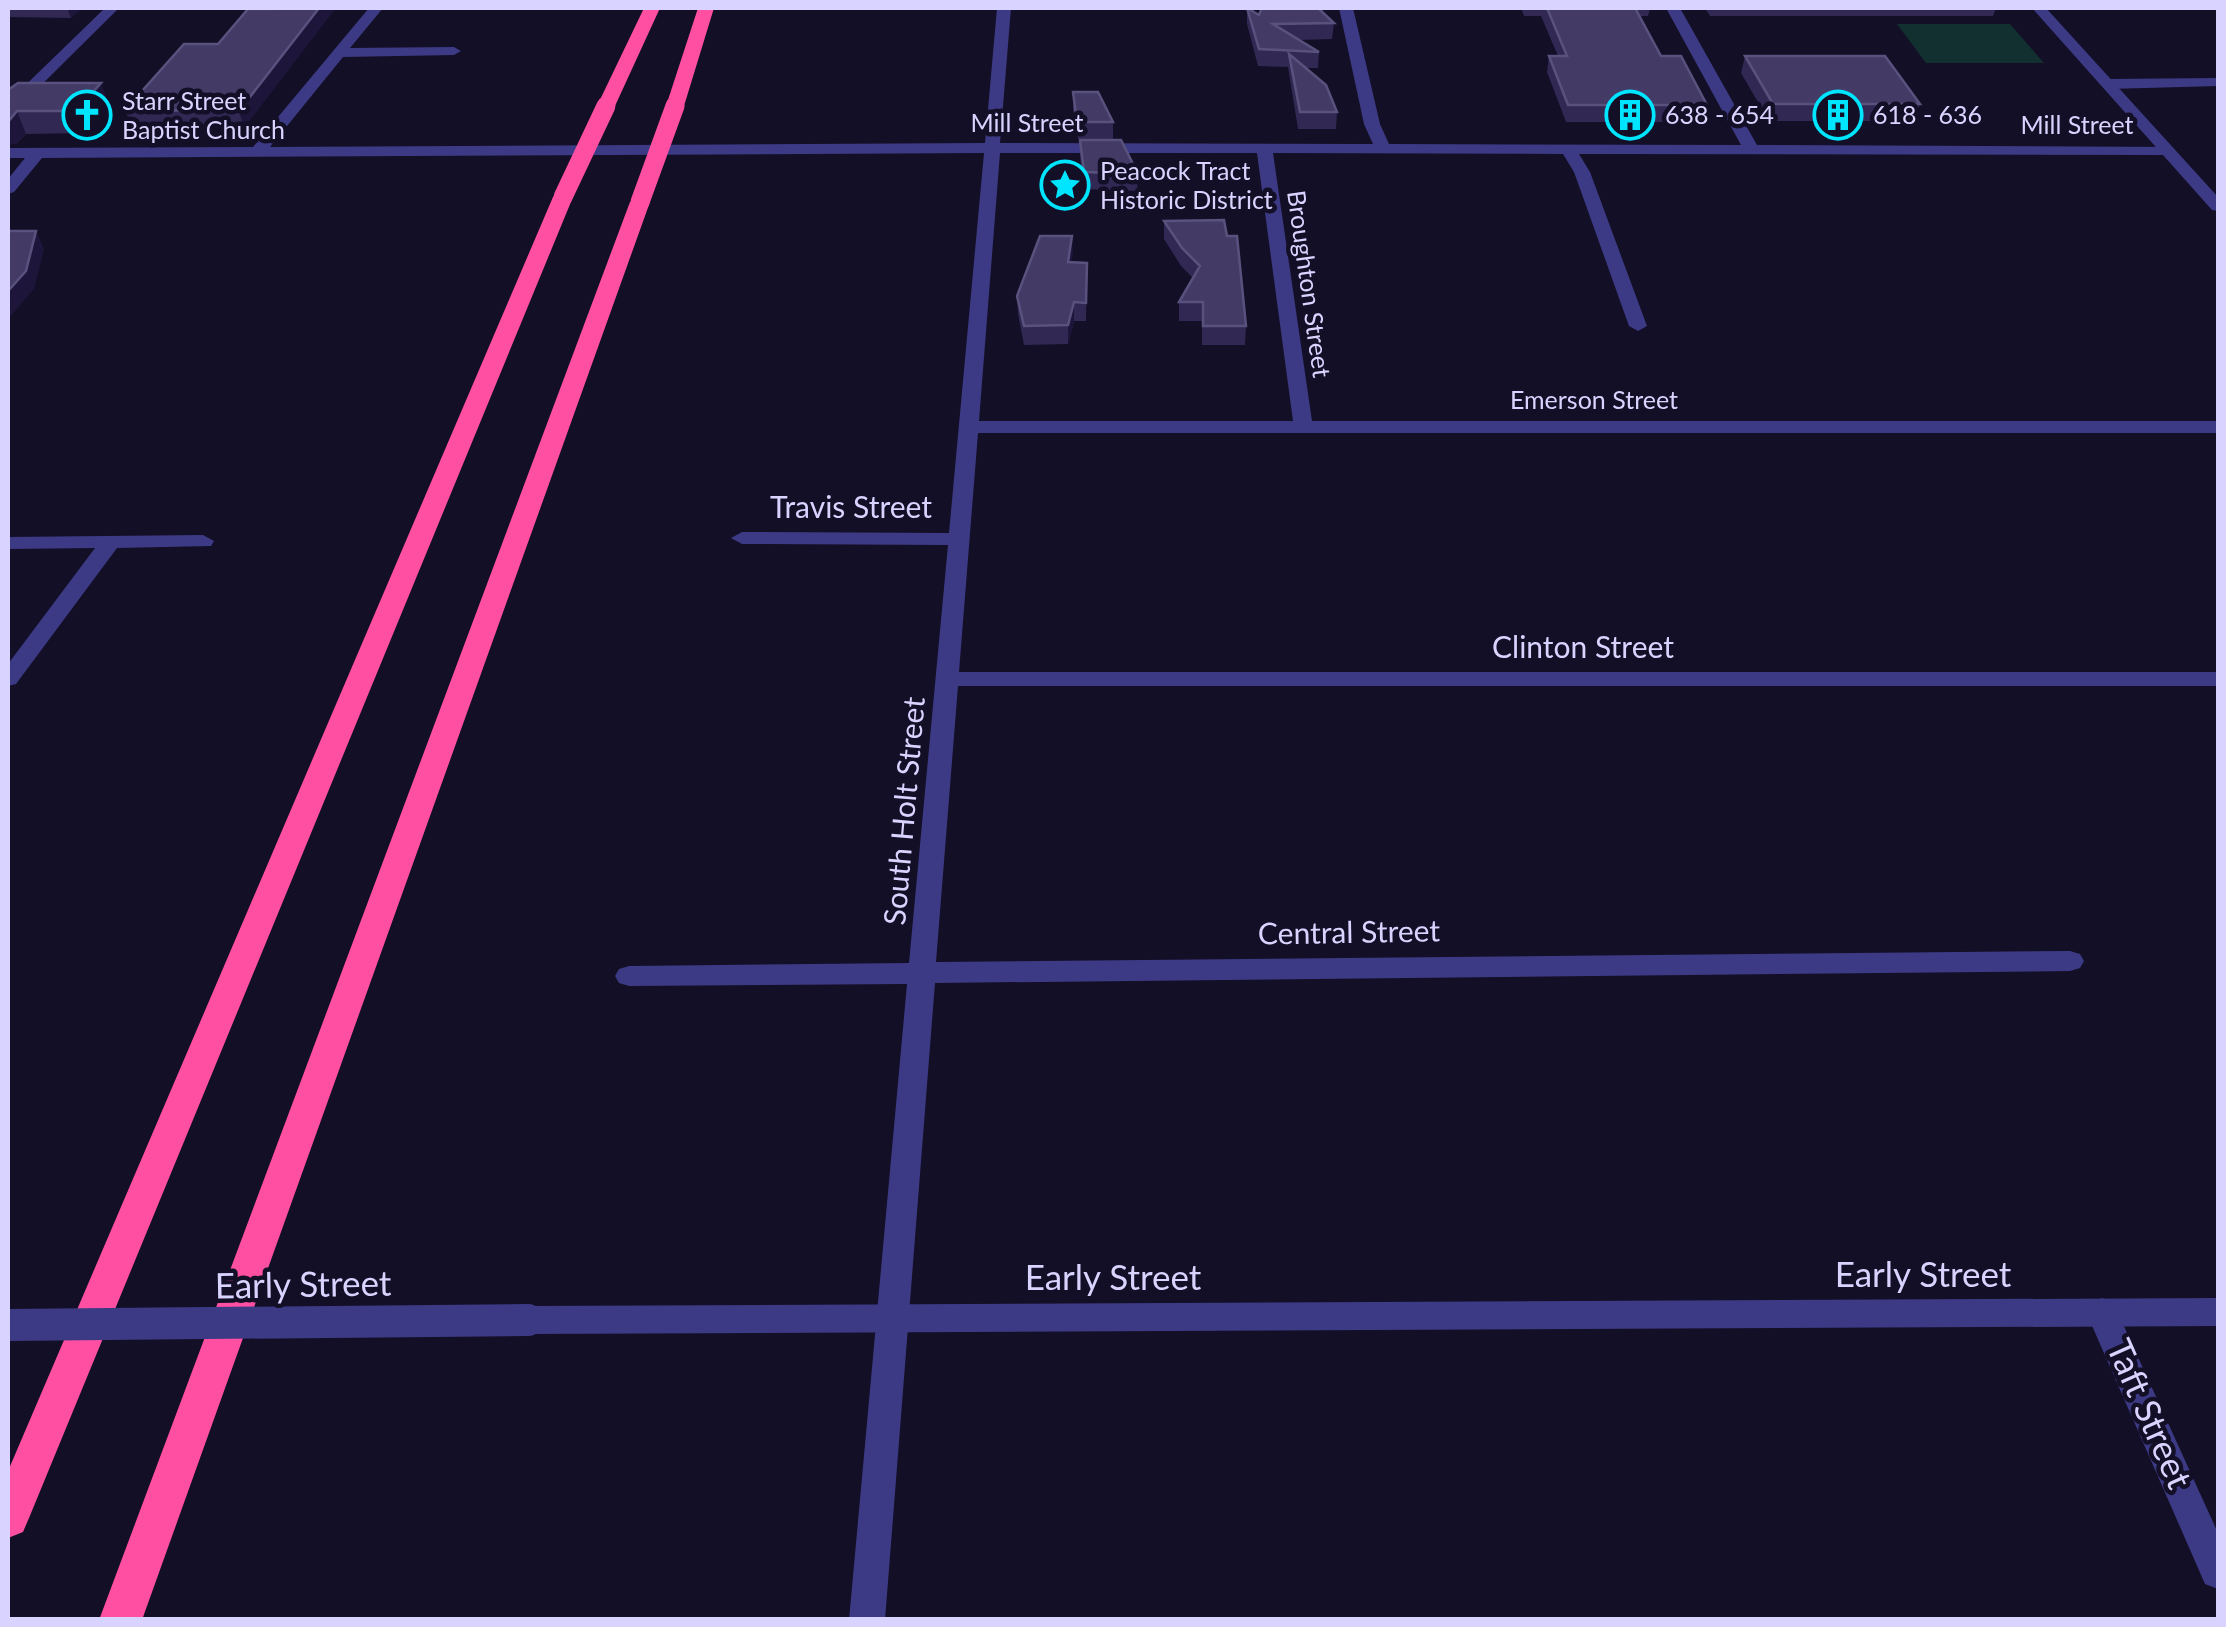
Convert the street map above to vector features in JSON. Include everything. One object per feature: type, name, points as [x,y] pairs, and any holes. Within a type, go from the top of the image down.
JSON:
[{"type":"highway","points":[[628,58],[631,8]]},
{"type":"highway","points":[[8,1518],[564,197],[652,8]]},
{"type":"highway","points":[[120,1620],[675,106],[706,8]]},
{"type":"highway","points":[[690,52],[728,8]]},
{"type":"street","points":[[8,110],[112,8]]},
{"type":"street","points":[[257,152],[376,8]]},
{"type":"street","name":"South Holt Street","points":[[867,1620],[1004,8]]},
{"type":"street","points":[[1346,8],[1372,124],[1383,150]]},
{"type":"street","points":[[1673,8],[1752,150]]},
{"type":"street","points":[[2039,8],[2218,206]]},
{"type":"street","points":[[339,53],[454,51]]},
{"type":"street","points":[[2108,84],[2218,82]]},
{"type":"street","name":"Mill Street","points":[[8,153],[990,148],[2166,150]]},
{"type":"street","name":"Broughton Street","points":[[1266,150],[1303,425]]},
{"type":"street","points":[[1569,150],[1582,172],[1638,326]]},
{"type":"street","points":[[8,189],[37,153]]},
{"type":"street","name":"Emerson Street","points":[[970,427],[2218,427]]},
{"type":"street","name":"Travis Street","points":[[742,538],[960,539]]},
{"type":"street","points":[[8,542],[203,541]]},
{"type":"street","points":[[8,679],[111,542]]},
{"type":"street","name":"Clinton Street","points":[[948,679],[2218,678]]},
{"type":"street","name":"Central Street","points":[[629,976],[849,977],[1016,969],[2070,961]]},
{"type":"street","name":"Taft Street","points":[[2102,1312],[2218,1572]]},
{"type":"street","name":"Early Street","points":[[8,1326],[895,1316],[2218,1312]]},
{"type":"green space","points":[[1897,24],[2010,24],[2044,63],[1926,63]]},
{"type":"building","points":[[319,8],[239,111],[125,110],[184,44],[218,44],[248,9]]},
{"type":"building","points":[[1247,8],[1259,15],[1262,8],[1318,8],[1334,23],[1273,24],[1319,52],[1259,49]]},
{"type":"building","points":[[1547,8],[1635,8],[1661,56],[1681,56],[1707,105],[1568,105],[1549,56],[1567,56]]},
{"type":"building","points":[[1289,54],[1326,85],[1337,112],[1300,112]]},
{"type":"building","points":[[1745,56],[1885,56],[1920,104],[1773,104]]},
{"type":"building","points":[[18,83],[101,83],[76,111],[17,111],[8,122],[8,90]]},
{"type":"building","points":[[1073,92],[1098,92],[1113,122],[1077,122]]},
{"type":"building","points":[[1080,140],[1121,140],[1138,174],[1084,172]]},
{"type":"building","points":[[1224,220],[1227,236],[1237,236],[1246,326],[1203,326],[1203,302],[1179,302],[1200,266],[1164,221]]},
{"type":"building","points":[[8,231],[36,231],[26,271],[8,291]]},
{"type":"building","points":[[1040,236],[1072,236],[1068,262],[1087,263],[1086,303],[1074,302],[1068,325],[1024,326],[1017,296]]},
{"type":"place","name":"Starr Street Baptist Church","points":[[87,115]]},
{"type":"place","name":"638 - 654","points":[[1630,115]]},
{"type":"place","name":"618 - 636","points":[[1838,115]]},
{"type":"place","name":"Peacock Tract Historic District","points":[[1065,185]]}]
